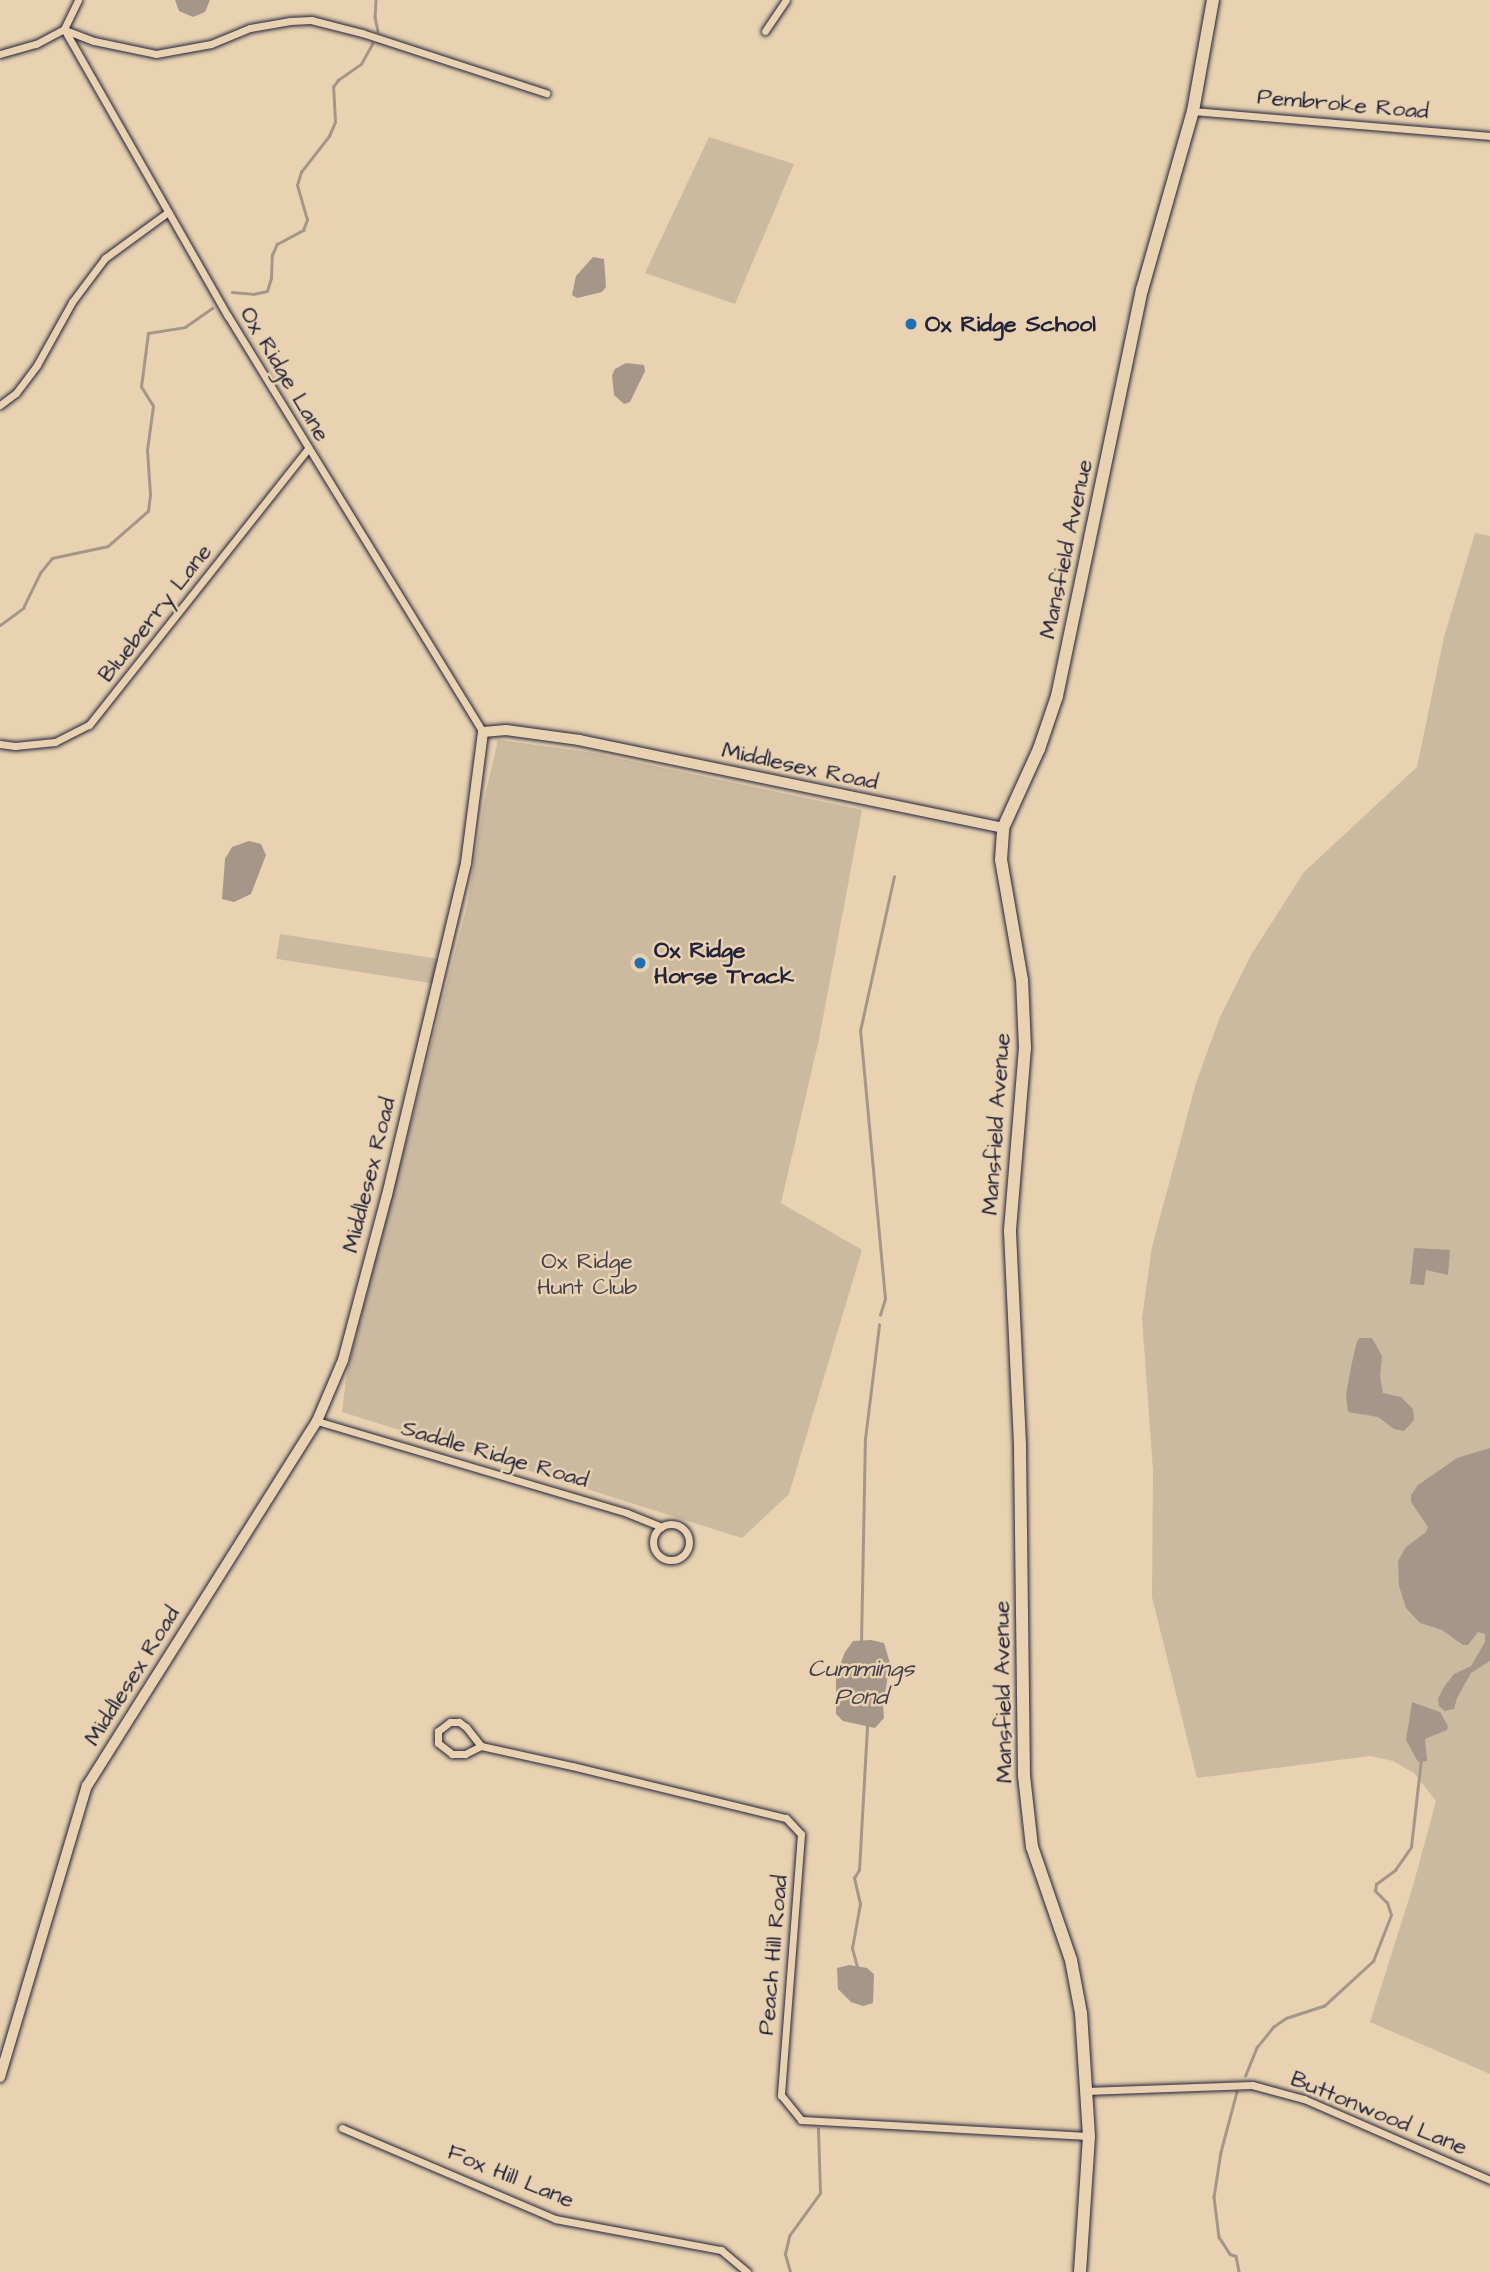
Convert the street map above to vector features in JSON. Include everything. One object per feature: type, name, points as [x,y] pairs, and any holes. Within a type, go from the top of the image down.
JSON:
[{"type":"main road","name":"Mansfield Avenue","points":[[1080,2272],[1088,2136],[1081,2014],[1071,1960],[1032,1847],[1024,1776],[1020,1444],[1010,1230],[1025,1048],[1022,980],[1001,860],[1003,828],[1040,749],[1058,695],[1142,290],[1193,111],[1213,0]]},
{"type":"main road","name":"Middlesex Road","points":[[0,2077],[87,1786],[317,1421],[343,1360],[394,1168],[466,863],[482,732],[506,730],[579,740],[1003,828]]},
{"type":"street","points":[[0,54],[36,44],[64,29],[78,0]]},
{"type":"street","points":[[765,31],[786,0]]},
{"type":"street","points":[[64,29],[93,41],[156,54],[211,44],[250,29],[290,20],[311,20],[362,33],[547,93]]},
{"type":"street","name":"Ox Ridge Lane","points":[[64,29],[308,449],[482,732]]},
{"type":"street","name":"Pembroke Road","points":[[1193,111],[1490,136]]},
{"type":"street","points":[[0,405],[16,393],[37,365],[72,302],[105,258],[168,212]]},
{"type":"street","name":"Blueberry Lane","points":[[0,744],[15,746],[55,742],[89,725],[308,449]]},
{"type":"street","name":"Saddle Ridge Road","points":[[317,1421],[627,1513],[661,1527],[672,1524],[687,1533],[688,1546],[680,1557],[664,1558],[656,1552],[653,1541],[661,1527]]},
{"type":"street","name":"Peach Hill Road","points":[[481,1746],[472,1733],[458,1722],[450,1722],[438,1731],[438,1743],[452,1754],[465,1754],[481,1746],[786,1818],[801,1834],[781,2095],[801,2120],[1088,2136]]},
{"type":"street","name":"Buttonwood Lane","points":[[1085,2091],[1252,2085],[1304,2099],[1490,2180]]},
{"type":"street","name":"Fox Hill Lane","points":[[342,2128],[555,2219],[721,2250],[747,2272]]},
{"type":"green space","points":[[709,137],[794,164],[735,304],[645,273]]},
{"type":"green space","points":[[1475,533],[1490,536],[1490,2074],[1370,2022],[1413,1886],[1436,1801],[1414,1773],[1393,1761],[1370,1756],[1197,1778],[1152,1597],[1153,1471],[1142,1318],[1152,1247],[1196,1083],[1220,1017],[1251,955],[1304,872],[1417,767],[1444,637]]},
{"type":"green space","name":"Ox Ridge Hunt Club","points":[[498,740],[588,752],[862,810],[819,1039],[781,1203],[862,1250],[789,1494],[742,1538],[342,1412],[347,1371],[467,906],[485,796]]},
{"type":"green space","points":[[280,934],[437,959],[433,984],[276,959]]},
{"type":"water","points":[[175,0],[210,0],[205,12],[193,17],[179,11]]},
{"type":"water","points":[[593,257],[604,259],[606,287],[602,292],[577,298],[572,295],[576,276]]},
{"type":"water","points":[[626,363],[644,365],[645,371],[630,402],[624,404],[614,395],[612,375],[615,369]]},
{"type":"water","points":[[249,841],[261,844],[266,855],[251,894],[234,902],[222,899],[225,859],[232,847]]},
{"type":"water","points":[[1414,1248],[1450,1250],[1448,1275],[1426,1270],[1424,1285],[1410,1284]]},
{"type":"water","points":[[1360,1338],[1372,1338],[1382,1356],[1380,1376],[1383,1393],[1401,1397],[1413,1409],[1414,1420],[1404,1431],[1394,1429],[1378,1417],[1348,1412],[1346,1395],[1357,1341]]},
{"type":"water","points":[[1490,1448],[1490,1661],[1471,1673],[1454,1709],[1445,1711],[1439,1706],[1438,1699],[1444,1687],[1454,1674],[1471,1666],[1485,1642],[1485,1634],[1478,1632],[1468,1645],[1463,1645],[1442,1630],[1420,1623],[1406,1608],[1399,1586],[1398,1561],[1406,1547],[1426,1532],[1428,1527],[1411,1502],[1411,1495],[1418,1485],[1457,1458]]},
{"type":"water","name":"Cummings Pond","points":[[871,1640],[884,1643],[890,1663],[883,1706],[884,1718],[875,1728],[843,1721],[836,1714],[836,1675],[845,1652],[853,1641]]},
{"type":"water","points":[[1412,1702],[1440,1712],[1448,1726],[1447,1730],[1425,1739],[1427,1761],[1418,1762],[1406,1740]]},
{"type":"water","points":[[849,1965],[867,1968],[874,1974],[873,2003],[863,2006],[851,2002],[838,1989],[837,1968]]},
{"type":"waterway","points":[[376,0],[378,31]]},
{"type":"waterway","points":[[232,292],[253,294],[267,291],[271,278],[272,255],[277,244],[303,230],[307,220],[297,185],[301,172],[329,136],[335,122],[333,87],[338,80],[361,64],[372,44]]},
{"type":"waterway","points":[[0,625],[23,608],[40,573],[52,558],[108,546],[148,511],[150,494],[147,450],[153,406],[141,387],[148,333],[185,327],[212,308]]},
{"type":"waterway","points":[[880,1315],[885,1299],[860,1031],[894,877]]},
{"type":"waterway","points":[[861,1643],[865,1439],[879,1325]]},
{"type":"waterway","points":[[857,1967],[852,1948],[860,1904],[854,1878],[859,1870],[867,1726]]},
{"type":"waterway","points":[[1245,2076],[1257,2047],[1273,2027],[1286,2018],[1324,2006],[1373,1961],[1391,1915],[1387,1903],[1375,1891],[1376,1884],[1395,1870],[1411,1847],[1421,1759]]},
{"type":"waterway","points":[[1237,2092],[1221,2152],[1214,2197],[1219,2237],[1230,2254],[1236,2256],[1239,2272]]},
{"type":"waterway","points":[[790,2272],[785,2254],[789,2236],[820,2193],[818,2129]]},
{"type":"place","name":"Ox Ridge School","points":[[911,324]]},
{"type":"place","name":"Ox Ridge Horse Track","points":[[640,963]]}]
